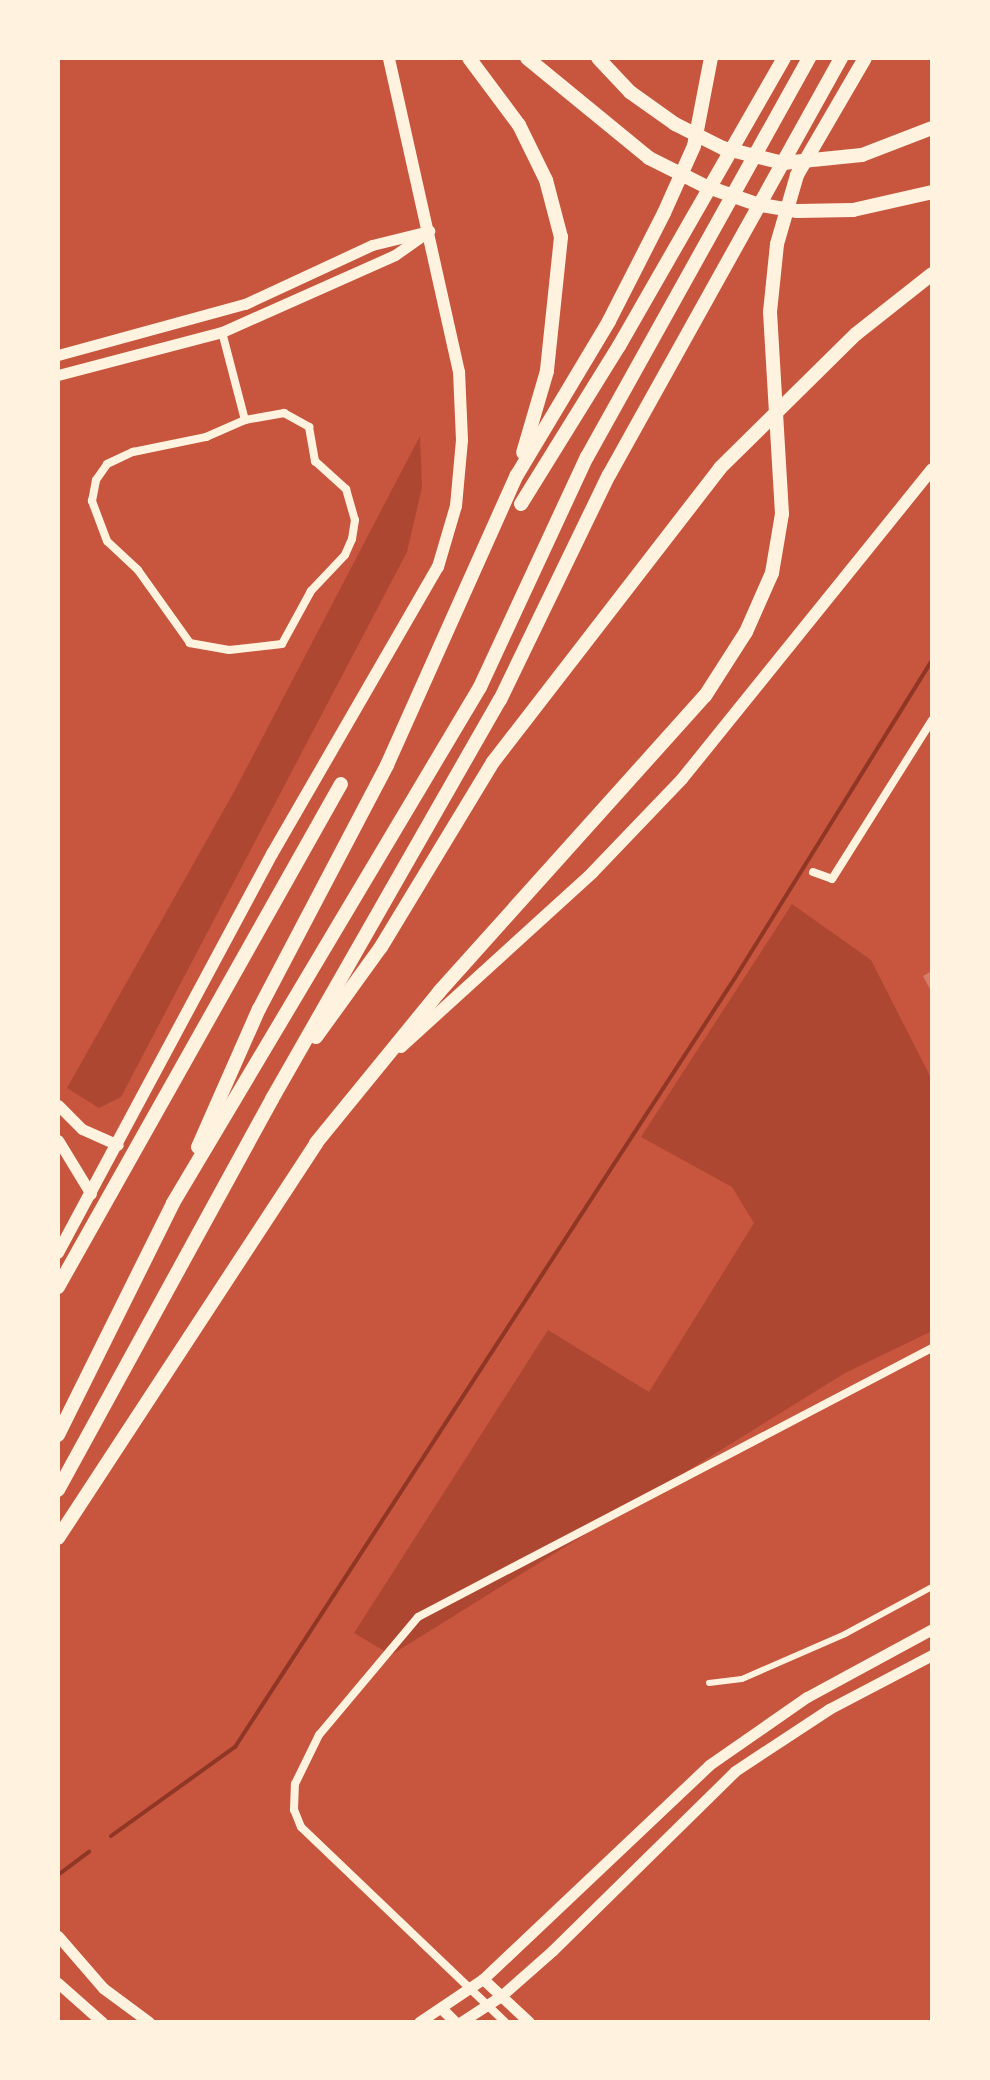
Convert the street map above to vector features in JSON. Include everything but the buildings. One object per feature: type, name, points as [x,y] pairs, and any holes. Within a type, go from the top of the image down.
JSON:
[{"type":"main road","points":[[58,1253],[272,854],[438,567],[456,506],[462,440],[459,372],[389,58]]},
{"type":"main road","points":[[469,58],[519,125],[546,180],[561,237],[547,371],[517,475]]},
{"type":"main road","points":[[527,58],[649,158],[705,186],[756,204],[797,211],[853,210],[932,192]]},
{"type":"main road","points":[[598,58],[630,92],[675,124],[723,148],[783,163],[862,155],[932,128]]},
{"type":"main road","points":[[58,1435],[173,1203],[259,1009],[387,765],[517,475],[609,321],[664,213],[694,146],[711,58]]},
{"type":"main road","points":[[521,504],[619,346],[784,58]]},
{"type":"main road","points":[[173,1203],[480,687],[587,457],[809,58]]},
{"type":"main road","points":[[58,1490],[272,1099],[500,700],[609,475],[841,58]]},
{"type":"main road","points":[[58,1538],[316,1143],[361,1085],[705,696],[746,632],[772,573],[782,514],[770,312],[777,244],[797,175],[865,58]]},
{"type":"main road","points":[[272,1099],[381,947],[493,762],[598,622],[720,468],[856,334],[932,274]]},
{"type":"main road","points":[[361,1085],[592,873],[682,779],[932,469]]},
{"type":"main road","points":[[58,1287],[341,784]]},
{"type":"street","points":[[58,375],[222,332],[368,268],[429,231]]},
{"type":"street","points":[[58,355],[245,304],[372,245],[429,231]]},
{"type":"street","points":[[222,332],[245,420]]},
{"type":"street","points":[[284,413],[302,419],[315,461],[346,489],[355,520],[345,555],[311,591],[282,644],[229,650],[190,643],[138,570],[107,541],[92,501],[96,480],[107,464],[133,452],[228,431],[245,420],[284,413]]},
{"type":"street","points":[[813,872],[832,879],[932,720]]},
{"type":"street","points":[[58,1105],[82,1129],[118,1145]]},
{"type":"street","points":[[58,1140],[91,1194]]},
{"type":"street","points":[[505,2022],[301,1827],[294,1810],[295,1784],[319,1735],[418,1617],[932,1348]]},
{"type":"street","points":[[709,1683],[742,1679],[832,1640],[932,1587]]},
{"type":"street","points":[[419,2022],[483,1979],[709,1765],[807,1697],[932,1629]]},
{"type":"street","points":[[442,2009],[458,2022],[501,1996],[652,1857],[735,1771],[829,1709],[932,1655]]},
{"type":"street","points":[[58,1936],[103,1988],[149,2022]]},
{"type":"street","points":[[483,1979],[529,2022]]},
{"type":"street","points":[[58,1983],[102,2022]]},
{"type":"shaded area","points":[[420,436],[422,487],[407,552],[121,1097],[99,1108],[67,1088],[235,790]]},
{"type":"shaded area","points":[[792,904],[871,960],[932,1080],[932,1331],[845,1373],[391,1655],[354,1633],[548,1330],[649,1392],[754,1223],[732,1187],[641,1137]]},
{"type":"waterway","points":[[111,1836],[235,1747],[735,978],[932,660]]},
{"type":"waterway","points":[[58,1875],[89,1852]]}]
